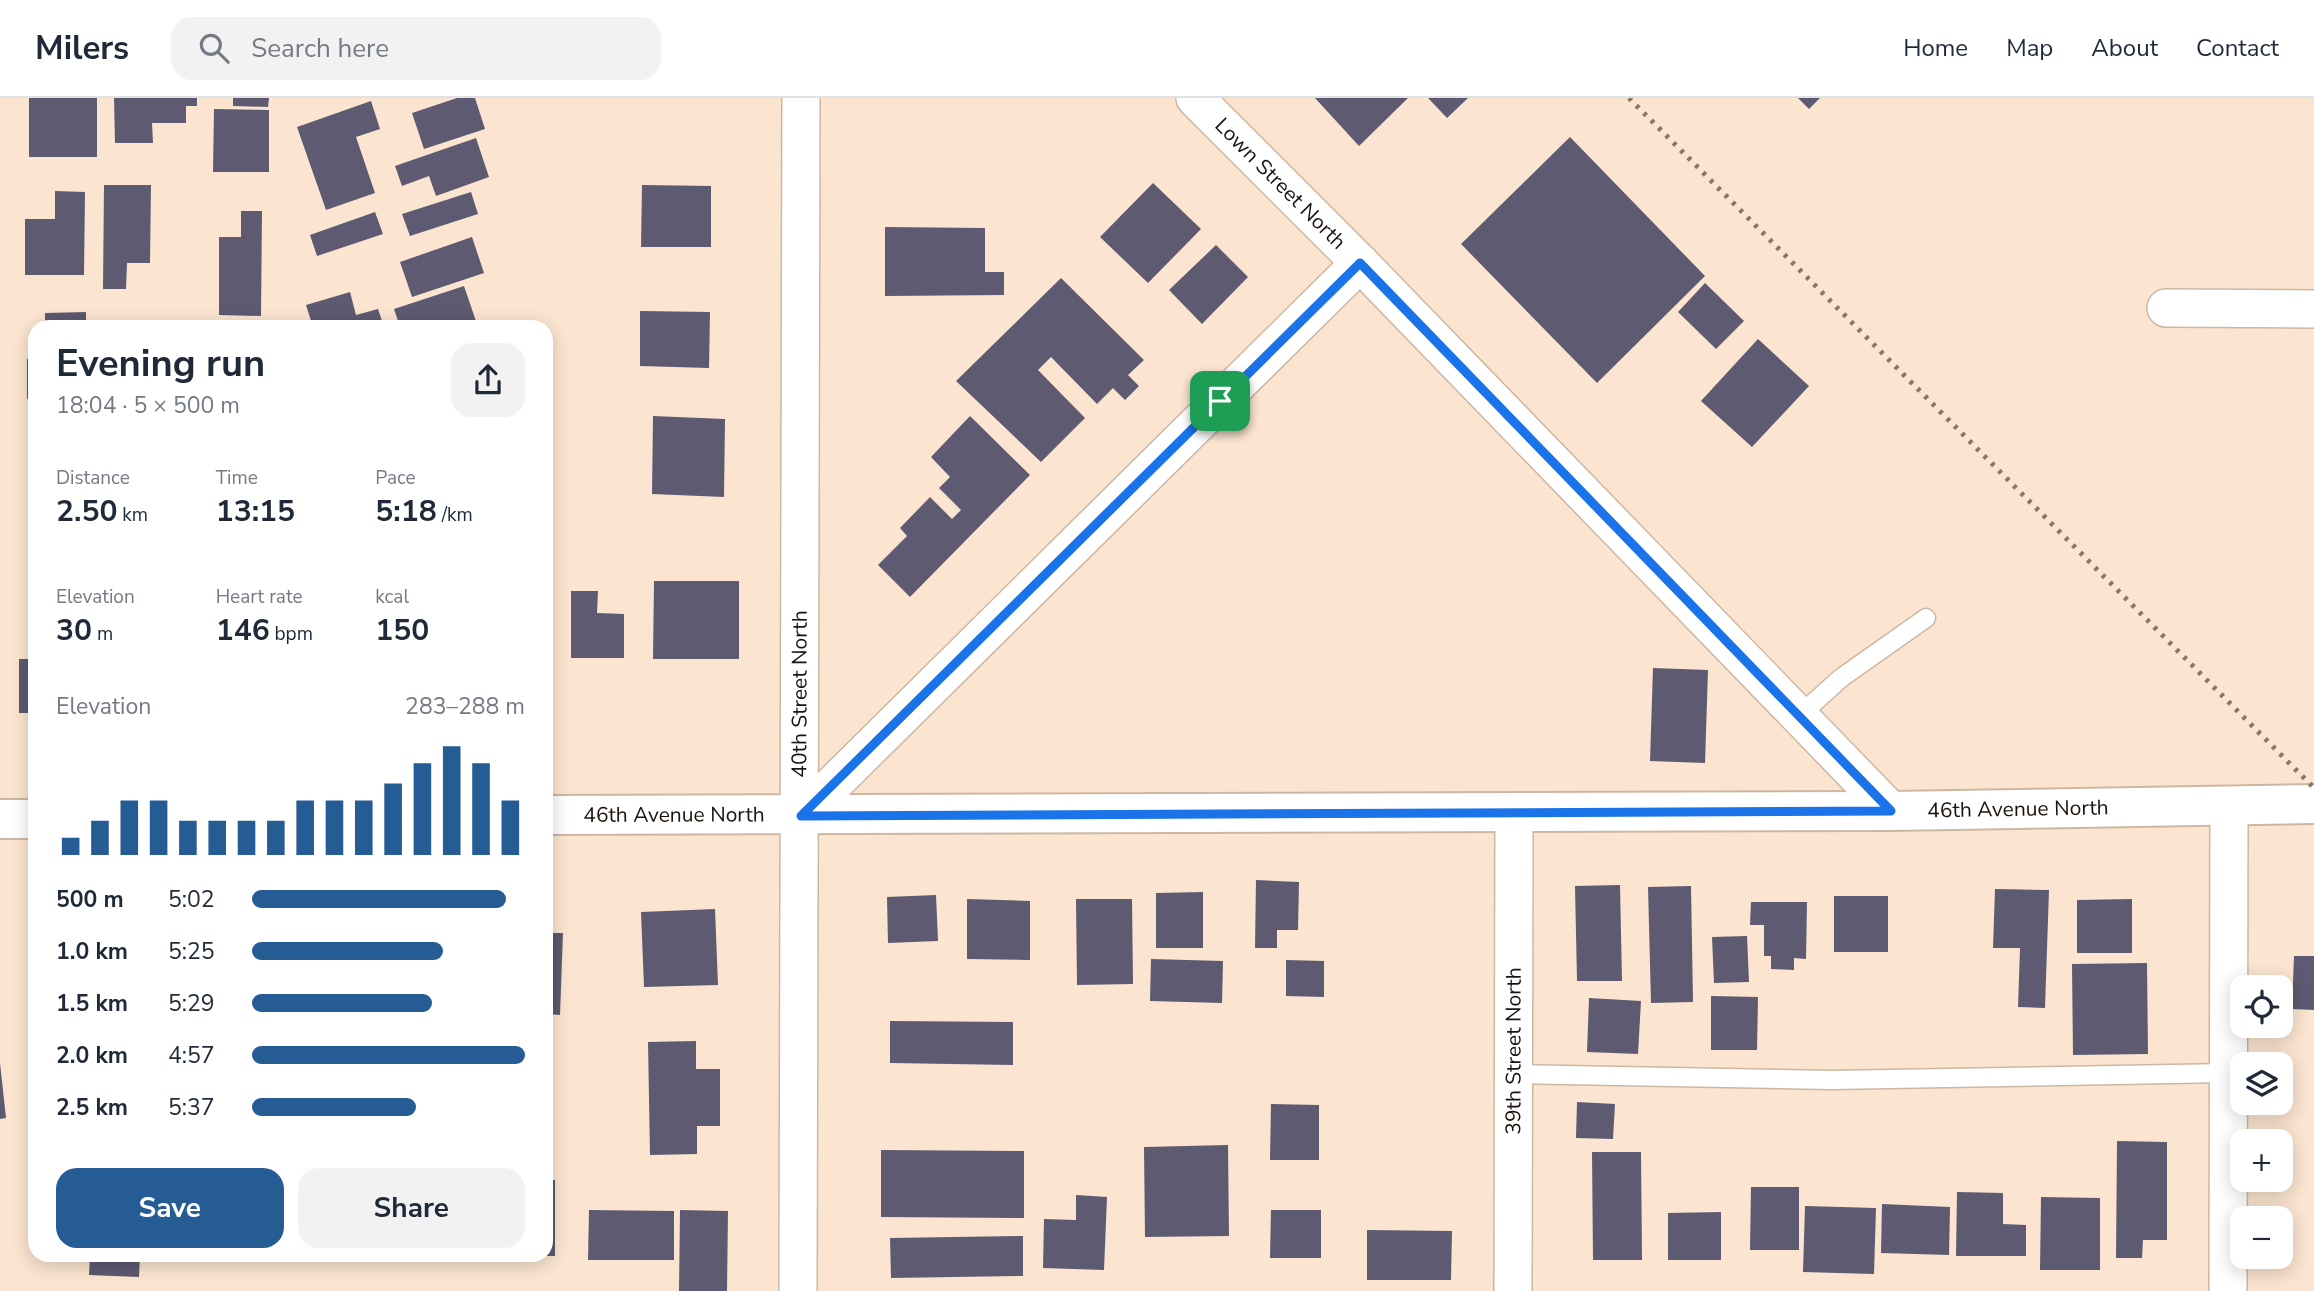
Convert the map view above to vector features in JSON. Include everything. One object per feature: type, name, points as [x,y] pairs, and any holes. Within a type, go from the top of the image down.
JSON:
[{"type":"street","name":"40th Street North","points":[[798,1291],[801,816],[800,98]]},
{"type":"street","name":"Lown Street North","points":[[1195,98],[1360,263],[1891,811]]},
{"type":"street","points":[[801,816],[1360,263]]},
{"type":"street","points":[[2166,308],[2314,309]]},
{"type":"street","name":"46th Avenue North","points":[[553,815],[1891,811],[2314,804]]},
{"type":"street","points":[[2228,1291],[2229,807]]},
{"type":"street","name":"39th Street North","points":[[1513,1291],[1514,811]]},
{"type":"street","points":[[0,819],[28,819]]},
{"type":"lane","points":[[1799,716],[1840,678],[1926,618]]},
{"type":"lane","points":[[1514,1073],[1832,1080],[2228,1073]]},
{"type":"building","points":[[29,98],[97,98],[97,157],[29,157]]},
{"type":"building","points":[[114,98],[197,98],[197,106],[186,106],[186,123],[152,123],[153,143],[115,143]]},
{"type":"building","points":[[233,98],[269,98],[268,107],[233,106]]},
{"type":"building","points":[[457,98],[475,98],[485,129],[424,149],[412,113]]},
{"type":"building","points":[[1315,98],[1408,98],[1359,146]]},
{"type":"building","points":[[1428,98],[1468,98],[1447,118]]},
{"type":"building","points":[[1798,98],[1820,98],[1809,109]]},
{"type":"building","points":[[371,101],[380,129],[356,137],[375,193],[326,210],[297,127]]},
{"type":"building","points":[[214,109],[269,110],[269,172],[213,172]]},
{"type":"building","points":[[1570,137],[1705,276],[1597,383],[1461,244]]},
{"type":"building","points":[[476,138],[489,177],[436,196],[429,176],[402,186],[395,166]]},
{"type":"building","points":[[1153,183],[1201,229],[1148,283],[1100,237]]},
{"type":"building","points":[[104,185],[151,185],[150,263],[127,263],[126,289],[103,289]]},
{"type":"building","points":[[642,185],[711,186],[711,247],[641,247]]},
{"type":"building","points":[[55,191],[85,192],[84,275],[25,275],[25,219],[55,219]]},
{"type":"building","points":[[471,192],[478,214],[410,236],[402,214]]},
{"type":"building","points":[[241,211],[262,211],[261,316],[219,315],[219,237],[241,237]]},
{"type":"building","points":[[375,212],[383,234],[317,256],[310,235]]},
{"type":"building","points":[[885,227],[985,228],[985,272],[1004,272],[1004,295],[885,296]]},
{"type":"building","points":[[472,237],[484,273],[412,297],[400,262]]},
{"type":"building","points":[[1216,245],[1248,277],[1202,324],[1169,290]]},
{"type":"building","points":[[1061,278],[1144,360],[1128,375],[1139,386],[1125,400],[1113,388],[1097,404],[1051,357],[1038,370],[1085,418],[1041,462],[956,381]]},
{"type":"building","points":[[1705,283],[1744,321],[1716,349],[1678,312]]},
{"type":"building","points":[[464,286],[476,320],[398,320],[394,309]]},
{"type":"building","points":[[350,292],[356,315],[378,309],[382,320],[311,320],[306,305]]},
{"type":"building","points":[[640,311],[710,312],[709,368],[640,366]]},
{"type":"building","points":[[86,312],[86,320],[45,320],[45,313]]},
{"type":"building","points":[[1758,339],[1809,386],[1752,447],[1701,401]]},
{"type":"building","points":[[27,359],[28,359],[28,399]]},
{"type":"building","points":[[653,416],[725,419],[724,497],[652,494]]},
{"type":"building","points":[[970,416],[1030,475],[910,597],[878,565],[907,536],[900,528],[930,497],[952,519],[961,510],[939,488],[950,477],[931,457]]},
{"type":"building","points":[[654,581],[739,581],[739,659],[653,659]]},
{"type":"building","points":[[571,591],[598,591],[597,613],[624,614],[624,658],[571,658]]},
{"type":"building","points":[[19,659],[28,659],[28,713],[19,713]]},
{"type":"building","points":[[1653,668],[1708,670],[1705,763],[1650,761]]},
{"type":"building","points":[[1256,880],[1299,882],[1298,930],[1277,930],[1277,948],[1255,948]]},
{"type":"building","points":[[1620,885],[1622,981],[1577,981],[1575,886]]},
{"type":"building","points":[[1691,886],[1693,1002],[1651,1003],[1648,887]]},
{"type":"building","points":[[1995,889],[2049,890],[2045,1008],[2018,1007],[2020,948],[1993,948]]},
{"type":"building","points":[[1203,892],[1203,948],[1156,948],[1156,893]]},
{"type":"building","points":[[936,895],[938,941],[888,943],[887,897]]},
{"type":"building","points":[[1834,896],[1888,896],[1888,952],[1834,952]]},
{"type":"building","points":[[967,899],[1030,901],[1030,960],[967,959]]},
{"type":"building","points":[[1076,899],[1132,899],[1133,984],[1077,985]]},
{"type":"building","points":[[2132,899],[2132,953],[2077,953],[2077,900]]},
{"type":"building","points":[[1751,902],[1807,902],[1806,959],[1794,958],[1794,970],[1771,969],[1771,956],[1764,956],[1764,925],[1750,925]]},
{"type":"building","points":[[715,909],[718,985],[644,987],[641,912]]},
{"type":"building","points":[[553,933],[563,933],[560,1015],[553,1014]]},
{"type":"building","points":[[1747,936],[1749,982],[1714,983],[1712,937]]},
{"type":"building","points":[[2294,956],[2314,956],[2314,1010],[2293,1009]]},
{"type":"building","points":[[1151,959],[1223,961],[1222,1003],[1150,1001]]},
{"type":"building","points":[[1286,960],[1324,961],[1324,997],[1286,996]]},
{"type":"building","points":[[2147,963],[2148,1054],[2073,1055],[2072,964]]},
{"type":"building","points":[[1711,996],[1758,997],[1757,1050],[1711,1050]]},
{"type":"building","points":[[1589,998],[1641,1001],[1638,1054],[1587,1052]]},
{"type":"building","points":[[890,1021],[1013,1022],[1013,1065],[890,1063]]},
{"type":"building","points":[[696,1041],[696,1069],[720,1069],[720,1126],[697,1126],[697,1154],[650,1155],[648,1042]]},
{"type":"building","points":[[0,1063],[6,1118],[0,1119]]},
{"type":"building","points":[[1577,1102],[1615,1104],[1613,1139],[1576,1138]]},
{"type":"building","points":[[1271,1104],[1319,1105],[1319,1160],[1270,1160]]},
{"type":"building","points":[[2117,1141],[2167,1142],[2167,1240],[2143,1240],[2142,1258],[2116,1258]]},
{"type":"building","points":[[1228,1145],[1229,1236],[1145,1237],[1144,1147]]},
{"type":"building","points":[[881,1150],[1024,1151],[1024,1218],[881,1217]]},
{"type":"building","points":[[1592,1152],[1641,1152],[1642,1260],[1593,1260]]},
{"type":"building","points":[[553,1180],[555,1180],[553,1256]]},
{"type":"building","points":[[1751,1187],[1799,1187],[1799,1250],[1750,1250]]},
{"type":"building","points":[[1957,1192],[2003,1193],[2003,1224],[2026,1225],[2026,1256],[1956,1256]]},
{"type":"building","points":[[1076,1195],[1107,1197],[1104,1270],[1043,1268],[1044,1219],[1076,1220]]},
{"type":"building","points":[[2041,1197],[2100,1198],[2100,1270],[2040,1270]]},
{"type":"building","points":[[1882,1204],[1950,1207],[1949,1255],[1881,1253]]},
{"type":"building","points":[[1805,1206],[1876,1208],[1874,1274],[1803,1272]]},
{"type":"building","points":[[589,1210],[674,1211],[674,1260],[588,1260]]},
{"type":"building","points":[[680,1210],[728,1211],[727,1291],[679,1291]]},
{"type":"building","points":[[1271,1210],[1321,1210],[1321,1258],[1270,1258]]},
{"type":"building","points":[[1721,1212],[1721,1260],[1668,1260],[1668,1213]]},
{"type":"building","points":[[1367,1230],[1452,1231],[1451,1280],[1367,1280]]},
{"type":"building","points":[[1023,1236],[1023,1276],[891,1278],[890,1238]]},
{"type":"building","points":[[90,1262],[140,1262],[139,1277],[89,1275]]},
{"type":"railway","points":[[1629,98],[2314,788]]},
{"type":"route","points":[[1360,263],[1891,811],[801,816],[1220,401],[1360,263]]}]
